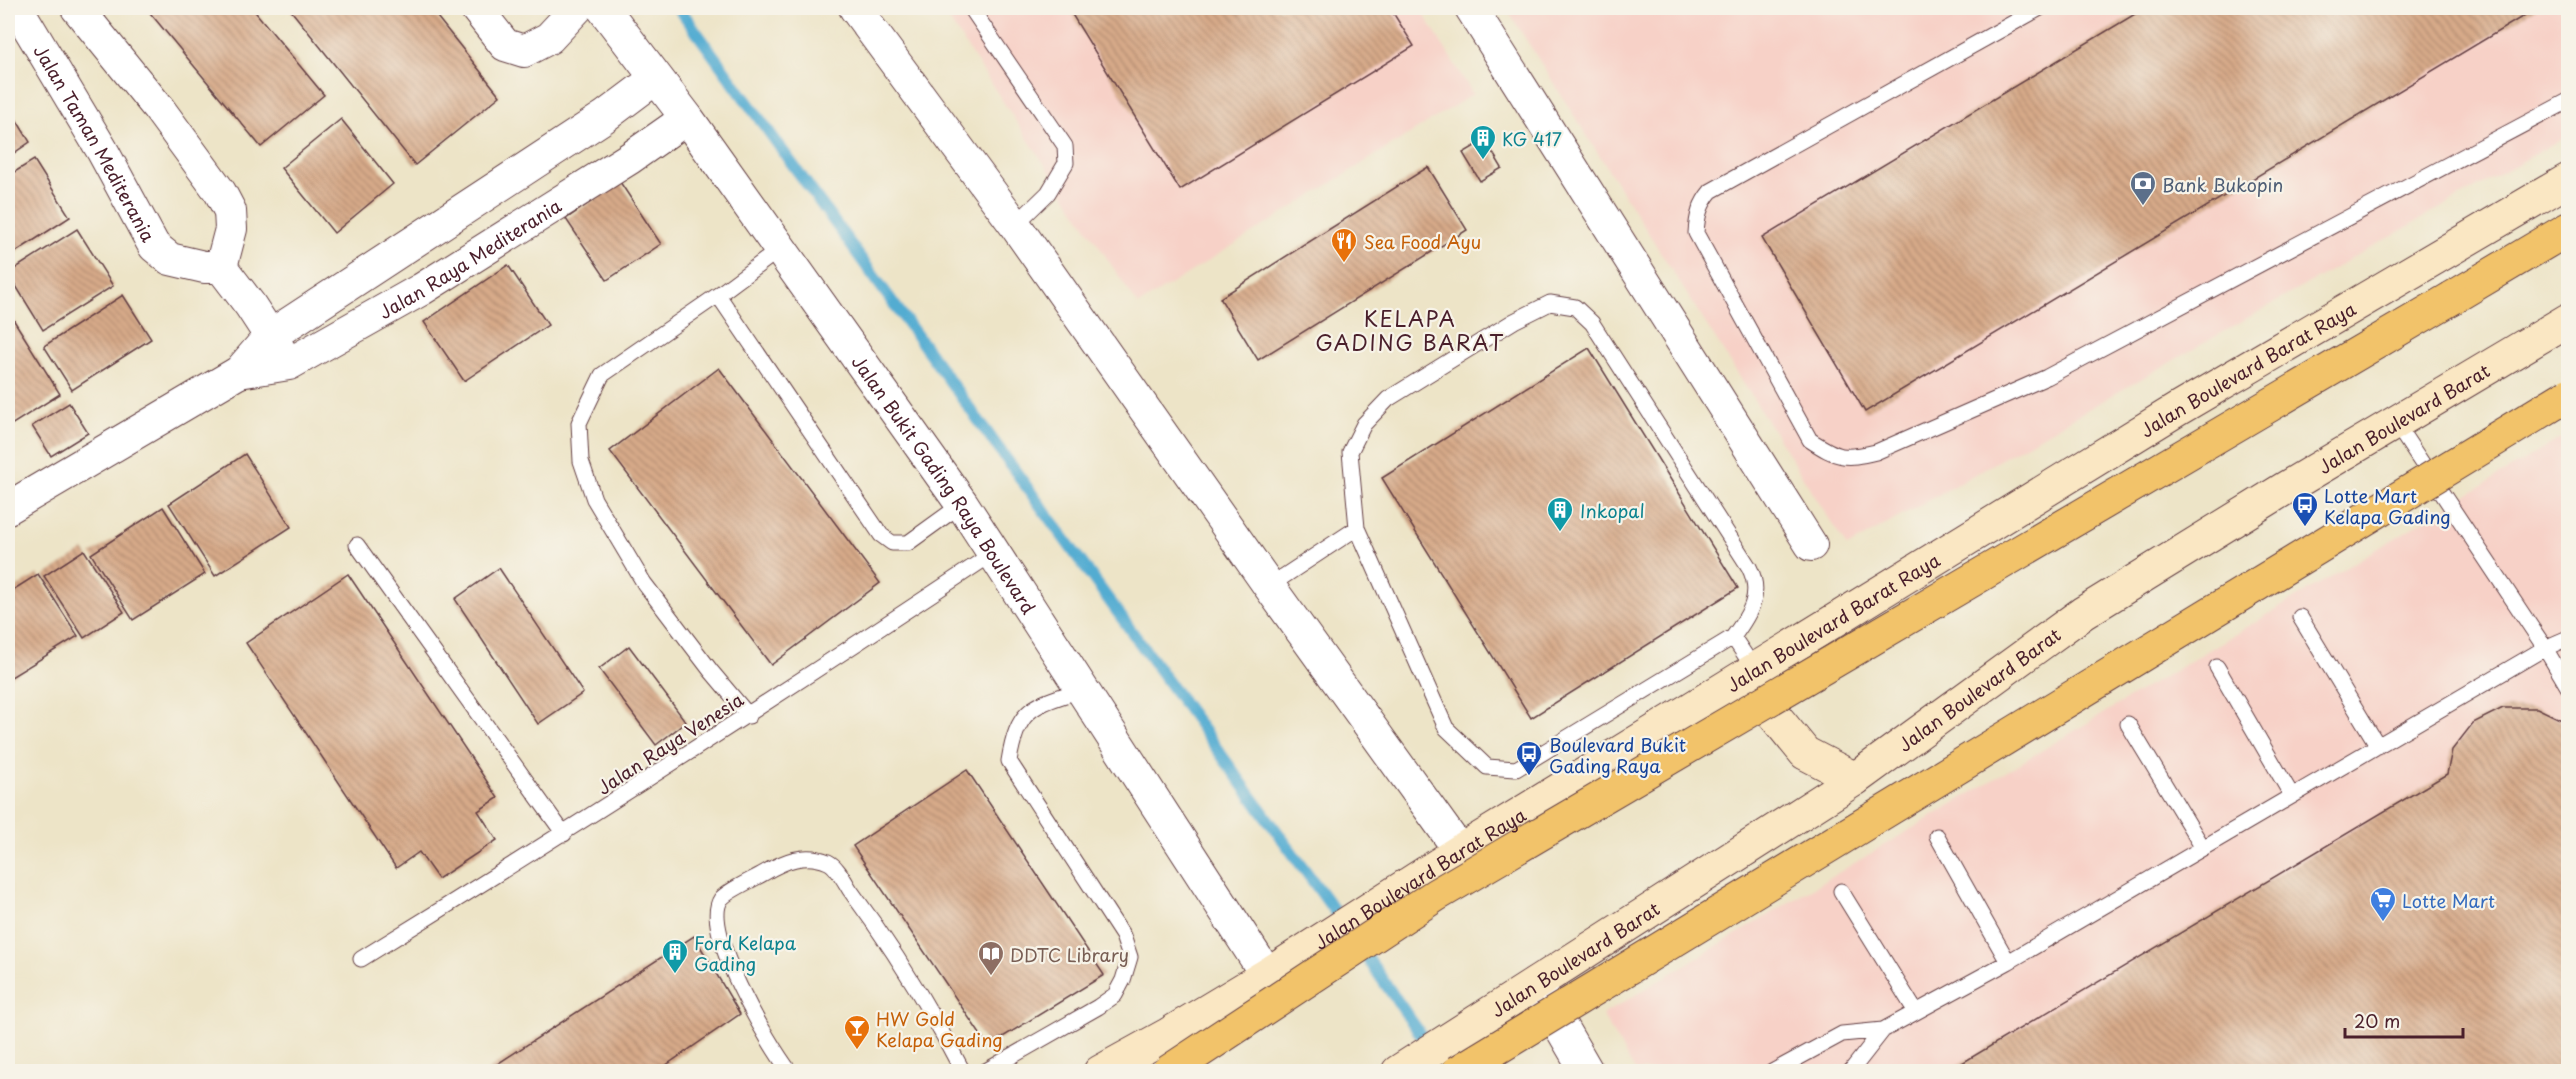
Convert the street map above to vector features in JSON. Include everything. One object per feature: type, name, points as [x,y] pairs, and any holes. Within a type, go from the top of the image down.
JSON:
[{"type":"highway","points":[[1168,1071],[1436,895],[2568,229]]},
{"type":"highway","points":[[1458,1071],[2568,395]]},
{"type":"main road","name":"Jalan Boulevard Barat Raya","points":[[1100,1071],[1169,1034],[1276,969],[1460,851],[2178,409],[2568,180]]},
{"type":"main road","name":"Jalan Boulevard Barat","points":[[1400,1070],[1855,779],[2083,613],[2568,320]]},
{"type":"main road","points":[[1755,670],[1769,710],[1805,753],[1855,779]]},
{"type":"street","name":"Jalan Taman Mediterania","points":[[17,8],[102,150],[154,246],[170,259],[196,266],[221,267]]},
{"type":"street","points":[[77,8],[159,109],[220,192],[230,211],[231,229],[221,267],[250,304],[289,364]]},
{"type":"street","points":[[476,8],[505,45],[524,51],[549,38],[577,8]]},
{"type":"street","name":"Jalan Bukit Gading Raya Boulevard","points":[[603,8],[687,118],[962,504],[1066,662],[1134,771],[1276,969]]},
{"type":"street","points":[[855,8],[1016,225],[1269,586],[1460,851]]},
{"type":"street","points":[[1471,8],[1811,545]]},
{"type":"street","name":"Jalan Raya Mediterania","points":[[8,508],[239,372],[270,336],[604,117],[656,78]]},
{"type":"street","name":"Jalan Raya Mediterania","points":[[239,372],[289,364],[422,289],[630,158],[687,118]]},
{"type":"street","points":[[448,221],[471,258]]},
{"type":"street","points":[[1536,984],[1587,1071]]},
{"type":"lane","points":[[971,8],[1065,146],[1066,163],[1048,193],[1016,225]]},
{"type":"lane","points":[[2040,8],[1711,190],[1702,203],[1696,218],[1696,233],[1810,440],[1834,455],[1852,458],[1876,452],[2047,377],[2568,101]]},
{"type":"lane","points":[[749,716],[711,671],[644,583],[600,509],[582,461],[579,423],[602,375],[780,249]]},
{"type":"lane","points":[[718,295],[881,535],[892,543],[908,543],[962,504]]},
{"type":"lane","points":[[1550,303],[1575,307],[1599,333],[1702,490],[1756,581],[1755,598],[1743,624],[1733,637],[1516,769],[1486,767],[1446,728],[1357,528],[1350,452],[1364,424],[1388,399],[1514,321],[1550,303]]},
{"type":"lane","points":[[2396,424],[2545,648],[2568,687]]},
{"type":"lane","points":[[1269,586],[1357,528]]},
{"type":"lane","points":[[357,544],[564,834]]},
{"type":"lane","name":"Jalan Raya Venesia","points":[[361,959],[564,834],[749,716],[1002,564]]},
{"type":"lane","points":[[2300,617],[2378,746]]},
{"type":"lane","points":[[1733,637],[1755,670]]},
{"type":"lane","points":[[1850,1071],[1883,1030],[2008,962],[2545,648],[2568,638]]},
{"type":"lane","points":[[2217,667],[2292,796]]},
{"type":"lane","points":[[984,1071],[1098,1007],[1115,995],[1123,980],[1130,957],[1123,936],[1009,761],[1012,737],[1023,716],[1042,703],[1083,689]]},
{"type":"lane","points":[[2128,724],[2203,848]]},
{"type":"lane","points":[[1937,836],[2008,962]]},
{"type":"lane","points":[[790,1071],[743,995],[719,937],[717,910],[722,898],[782,863],[806,856],[830,862],[881,931],[927,1004],[963,1071]]},
{"type":"lane","points":[[1841,891],[1916,1012]]},
{"type":"lane","points":[[1772,1071],[1842,1034],[1883,1030]]},
{"type":"shaded area","points":[[941,8],[1420,8],[1473,94],[1138,305]]},
{"type":"shaded area","points":[[1506,8],[2568,8],[2568,135],[1847,547]]},
{"type":"shaded area","points":[[2568,434],[2568,1071],[1635,1071],[1602,1015]]},
{"type":"building","points":[[146,8],[252,8],[324,95],[261,147]]},
{"type":"building","points":[[289,8],[430,8],[500,96],[415,165]]},
{"type":"building","points":[[1068,8],[1390,8],[1414,46],[1180,190]]},
{"type":"building","points":[[2145,8],[2537,8],[1865,412],[1762,238]]},
{"type":"building","points":[[8,106],[30,142],[8,157]]},
{"type":"building","points":[[341,119],[393,184],[334,233],[281,168]]},
{"type":"building","name":"KG 417","points":[[1485,140],[1502,168],[1480,181],[1463,153]]},
{"type":"building","points":[[34,160],[70,217],[8,257],[8,176]]},
{"type":"building","name":"Sea Food Ayu","points":[[1428,167],[1467,230],[1258,360],[1220,298]]},
{"type":"building","points":[[620,182],[661,244],[607,280],[566,219]]},
{"type":"building","points":[[77,229],[113,286],[43,330],[8,273]]},
{"type":"building","points":[[508,265],[548,325],[464,381],[424,322]]},
{"type":"building","points":[[123,295],[151,339],[72,390],[44,346]]},
{"type":"building","points":[[8,311],[60,394],[8,427]]},
{"type":"building","name":"Inkopal","points":[[1589,348],[1738,588],[1531,718],[1382,478]]},
{"type":"building","points":[[719,368],[880,583],[771,665],[610,451]]},
{"type":"building","points":[[69,403],[88,433],[51,456],[32,426]]},
{"type":"building","points":[[245,454],[291,527],[215,576],[169,504]]},
{"type":"building","points":[[163,507],[205,574],[133,620],[91,554]]},
{"type":"building","points":[[84,550],[124,612],[84,638],[44,576]]},
{"type":"building","points":[[499,568],[583,693],[538,724],[455,599]]},
{"type":"building","points":[[38,574],[78,636],[8,679],[8,593]]},
{"type":"building","points":[[348,574],[498,798],[478,811],[497,840],[438,879],[419,852],[396,868],[246,643]]},
{"type":"building","points":[[629,646],[686,722],[656,745],[599,669]]},
{"type":"building","name":"Lotte Mart","points":[[2503,708],[2537,708],[2568,723],[2568,1072],[1947,1072],[2447,774],[2452,750],[2473,723]]},
{"type":"building","points":[[967,770],[1104,975],[988,1046],[853,846]]},
{"type":"building","name":"Ford Kelapa Gading","points":[[694,936],[740,1014],[656,1072],[485,1072]]},
{"type":"waterway","points":[[679,8],[1344,924]]},
{"type":"waterway","points":[[1359,946],[1447,1072]]},
{"type":"place","name":"KG 417","points":[[1483,161]]},
{"type":"place","name":"Bank Bukopin","points":[[2143,207]]},
{"type":"place","name":"Sea Food Ayu","points":[[1344,264]]},
{"type":"place","name":"Lotte Mart Kelapa Gading","points":[[2305,528]]},
{"type":"place","name":"Inkopal","points":[[1560,533]]},
{"type":"place","name":"Boulevard Bukit Gading Raya","points":[[1529,777]]},
{"type":"place","name":"Lotte Mart","points":[[2383,923]]},
{"type":"place","name":"Ford Kelapa Gading","points":[[675,975]]},
{"type":"place","name":"DDTC Library","points":[[991,977]]},
{"type":"place","name":"HW Gold Kelapa Gading","points":[[857,1051]]},
{"type":"district","name":"KELAPA GADING BARAT","points":[[1410,330]]}]
